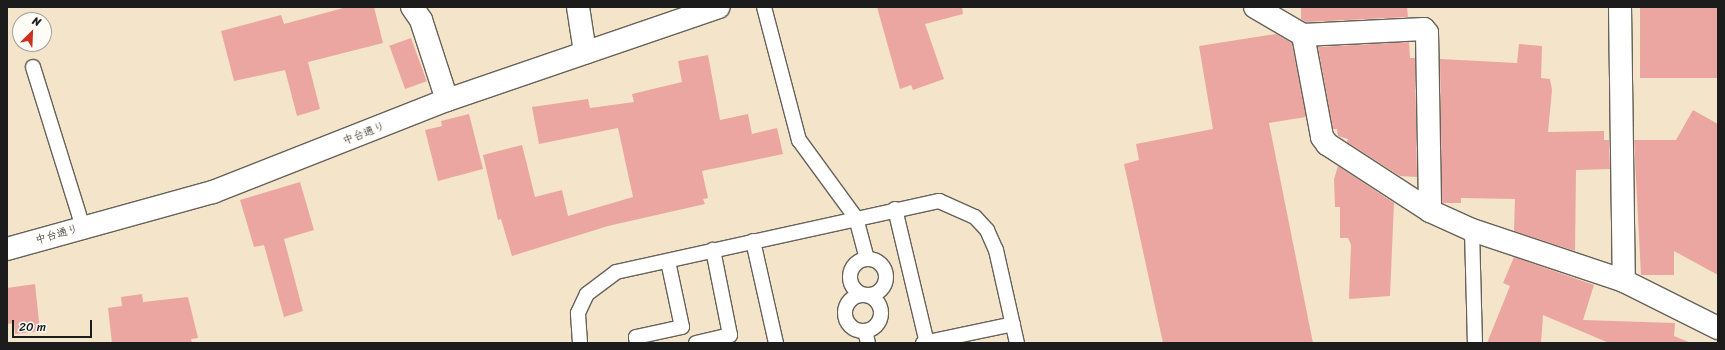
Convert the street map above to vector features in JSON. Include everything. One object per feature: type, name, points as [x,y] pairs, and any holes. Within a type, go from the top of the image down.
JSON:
[{"type":"street","points":[[412,7],[421,20],[447,100]]},
{"type":"street","points":[[578,7],[585,52]]},
{"type":"street","name":"中台通り","points":[[7,249],[213,192],[447,100],[718,7]]},
{"type":"street","points":[[1255,7],[1303,35],[1424,29],[1427,32],[1430,211]]},
{"type":"street","points":[[1620,7],[1624,282]]},
{"type":"street","points":[[1303,35],[1322,137],[1327,144],[1430,211],[1472,230],[1624,282],[1718,328]]},
{"type":"lane","points":[[764,7],[799,140],[856,218],[867,259]]},
{"type":"lane","points":[[33,67],[83,228]]},
{"type":"lane","points":[[580,343],[578,313],[587,294],[616,272],[896,209],[939,201],[975,217],[996,250],[1017,343]]},
{"type":"lane","points":[[896,209],[925,343],[1013,324]]},
{"type":"lane","points":[[1472,230],[1475,343]]},
{"type":"lane","points":[[753,241],[776,343]]},
{"type":"lane","points":[[696,343],[730,335],[713,250]]},
{"type":"lane","points":[[865,295],[852,286],[850,279],[855,264],[867,259],[878,262],[886,276],[880,291],[865,295],[850,301],[845,316],[854,329],[867,337],[876,326],[881,311],[873,298],[865,295]]},
{"type":"lane","points":[[637,343],[636,337],[682,326],[668,261]]},
{"type":"building","points":[[347,7],[374,7],[383,43],[308,62],[320,109],[297,116],[285,70],[234,81],[221,31],[281,15],[284,24]]},
{"type":"building","points":[[877,7],[962,7],[963,14],[925,24],[944,79],[913,90],[911,85],[900,89]]},
{"type":"building","points":[[1301,7],[1407,7],[1408,17],[1306,22],[1301,19]]},
{"type":"building","points":[[1640,7],[1718,7],[1718,78],[1640,78]]},
{"type":"building","points":[[1276,34],[1292,43],[1306,117],[1269,123],[1313,343],[1163,343],[1124,164],[1139,160],[1136,144],[1213,129],[1199,46]]},
{"type":"building","points":[[411,38],[427,81],[405,89],[389,46]]},
{"type":"building","points":[[1409,42],[1410,58],[1415,58],[1417,177],[1400,176],[1347,142],[1348,139],[1338,136],[1337,129],[1333,129],[1318,47]]},
{"type":"building","points":[[1519,44],[1542,46],[1541,78],[1550,79],[1552,90],[1548,132],[1604,131],[1604,140],[1609,140],[1610,169],[1576,170],[1575,251],[1514,231],[1515,199],[1461,198],[1461,203],[1442,203],[1440,59],[1517,63]]},
{"type":"building","points":[[708,55],[720,120],[748,114],[752,134],[777,128],[783,154],[702,171],[708,198],[703,199],[705,204],[608,226],[512,256],[501,219],[498,220],[483,155],[522,145],[535,197],[562,190],[568,216],[633,197],[618,128],[539,144],[532,107],[588,99],[590,108],[634,102],[632,94],[682,82],[678,61]]},
{"type":"building","points":[[1693,110],[1718,124],[1718,275],[1674,251],[1674,275],[1641,275],[1634,140],[1676,140]]},
{"type":"building","points":[[469,114],[483,169],[438,181],[425,130],[442,126],[441,121]]},
{"type":"building","points":[[1338,166],[1394,203],[1390,296],[1349,299],[1351,245],[1348,238],[1340,238],[1340,207],[1335,207],[1334,179]]},
{"type":"building","points":[[300,182],[314,230],[284,239],[303,311],[284,317],[264,245],[254,247],[240,200]]},
{"type":"building","points":[[1514,257],[1594,285],[1583,320],[1675,323],[1674,336],[1691,343],[1609,343],[1543,315],[1541,343],[1487,343],[1510,286],[1503,283]]},
{"type":"building","points":[[35,284],[40,331],[15,334],[14,323],[7,324],[7,288]]},
{"type":"building","points":[[142,294],[143,302],[188,297],[198,338],[191,339],[192,343],[112,343],[108,308],[122,306],[121,297]]}]
